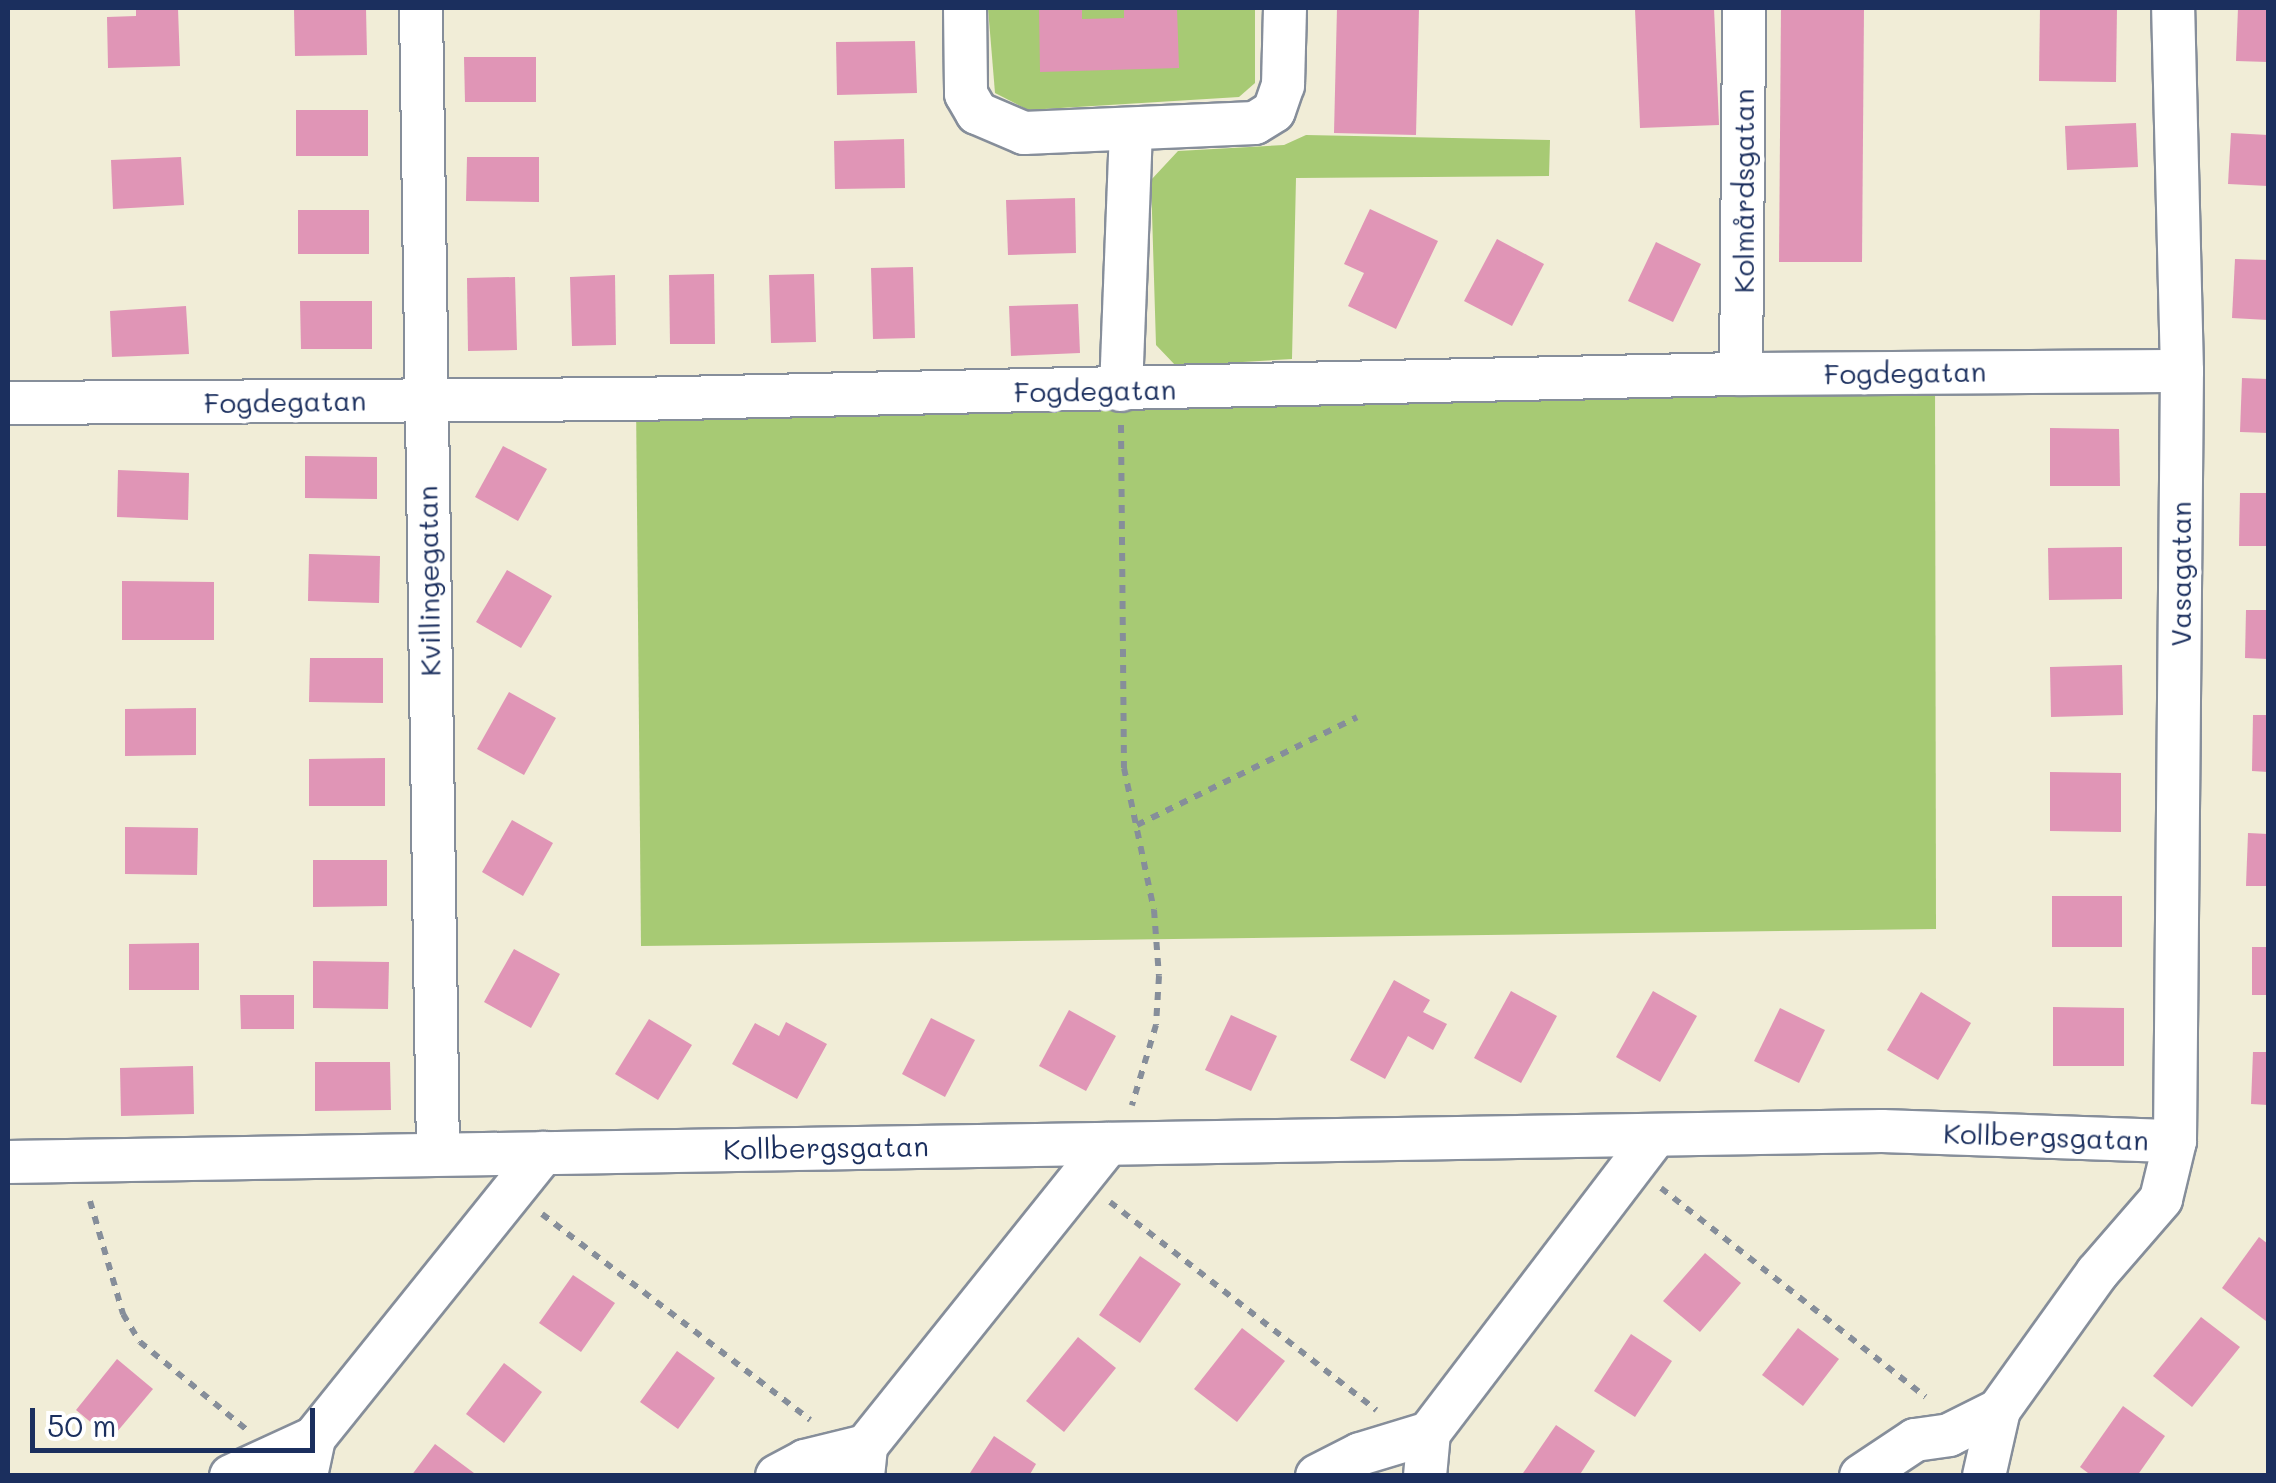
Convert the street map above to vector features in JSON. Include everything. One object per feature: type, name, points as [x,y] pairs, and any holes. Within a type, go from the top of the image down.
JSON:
[{"type":"street","name":"Kvillingegatan","points":[[420,8],[438,1154]]},
{"type":"street","points":[[964,8],[966,94],[977,113],[1024,133],[1256,123],[1274,111],[1283,85],[1285,8]]},
{"type":"street","name":"Kolmårdsgatan","points":[[1741,374],[1744,8]]},
{"type":"street","name":"Vasagatan","points":[[2173,8],[2182,372],[2175,1141]]},
{"type":"street","points":[[1122,390],[1131,128]]},
{"type":"street","name":"Fogdegatan","points":[[8,403],[1122,390],[1741,374],[2182,372]]},
{"type":"street","name":"Kollbergsgatan","points":[[8,1162],[1426,1136],[1642,1153],[1882,1131],[2175,1141],[2161,1199],[1981,1419],[1984,1476]]},
{"type":"street","points":[[777,1476],[860,1457],[1108,1144]]},
{"type":"street","points":[[231,1476],[300,1455],[543,1153]]},
{"type":"street","points":[[1317,1476],[1418,1434],[1642,1153]]},
{"type":"street","points":[[1861,1476],[1915,1440],[1981,1419]]},
{"type":"street","points":[[1418,1434],[1426,1476]]},
{"type":"path","points":[[1108,1144],[1132,1106],[1156,1025],[1154,910],[1124,768],[1122,390]]},
{"type":"path","points":[[1137,825],[1358,717]]},
{"type":"path","points":[[1642,1153],[1981,1419]]},
{"type":"path","points":[[78,1162],[123,1314],[140,1342],[300,1455]]},
{"type":"path","points":[[1079,1178],[1418,1434]]},
{"type":"path","points":[[512,1192],[860,1457]]},
{"type":"green space","points":[[988,8],[1255,8],[1255,83],[1239,97],[1028,110],[995,93]]},
{"type":"green space","points":[[1306,135],[1550,140],[1549,176],[1296,178],[1292,359],[1176,366],[1156,345],[1151,180],[1178,151],[1284,145]]},
{"type":"green space","points":[[1935,371],[1936,929],[641,946],[636,399]]},
{"type":"building","points":[[136,8],[178,8],[180,66],[108,68],[107,17],[136,16]]},
{"type":"building","points":[[366,8],[367,55],[295,56],[294,9]]},
{"type":"building","points":[[1039,8],[1082,8],[1082,19],[1124,18],[1124,8],[1177,8],[1179,68],[1040,72]]},
{"type":"building","points":[[1337,8],[1419,8],[1416,135],[1334,133]]},
{"type":"building","points":[[1714,8],[1719,125],[1640,128],[1635,9]]},
{"type":"building","points":[[1781,8],[1864,8],[1862,262],[1779,262]]},
{"type":"building","points":[[2040,8],[2117,8],[2116,82],[2039,81]]},
{"type":"building","points":[[2238,8],[2268,8],[2268,62],[2236,61]]},
{"type":"building","points":[[915,41],[917,93],[837,95],[836,42]]},
{"type":"building","points":[[464,57],[536,57],[536,102],[465,102]]},
{"type":"building","points":[[296,110],[368,110],[368,156],[296,156]]},
{"type":"building","points":[[2136,123],[2138,167],[2067,170],[2065,126]]},
{"type":"building","points":[[2231,133],[2268,135],[2268,186],[2228,184]]},
{"type":"building","points":[[904,139],[905,188],[835,189],[834,141]]},
{"type":"building","points":[[181,157],[184,205],[113,209],[111,160]]},
{"type":"building","points":[[467,157],[539,157],[539,202],[466,201]]},
{"type":"building","points":[[1075,198],[1076,253],[1008,255],[1006,200]]},
{"type":"building","points":[[1370,209],[1438,241],[1396,329],[1348,306],[1364,273],[1344,264]]},
{"type":"building","points":[[298,210],[369,210],[369,254],[298,254]]},
{"type":"building","points":[[1497,239],[1544,264],[1512,326],[1464,301]]},
{"type":"building","points":[[1656,242],[1701,264],[1673,322],[1628,301]]},
{"type":"building","points":[[2235,259],[2268,260],[2268,320],[2232,318]]},
{"type":"building","points":[[913,267],[915,338],[873,339],[871,268]]},
{"type":"building","points":[[714,274],[715,344],[670,344],[669,275]]},
{"type":"building","points":[[814,274],[816,342],[771,343],[769,275]]},
{"type":"building","points":[[615,275],[616,345],[572,346],[570,277]]},
{"type":"building","points":[[515,277],[517,350],[468,351],[467,278]]},
{"type":"building","points":[[300,301],[372,301],[372,349],[301,349]]},
{"type":"building","points":[[1078,304],[1080,353],[1011,356],[1009,306]]},
{"type":"building","points":[[186,306],[189,354],[112,357],[110,311]]},
{"type":"building","points":[[2242,378],[2268,379],[2268,433],[2240,432]]},
{"type":"building","points":[[2050,428],[2119,429],[2120,486],[2050,486]]},
{"type":"building","points":[[503,446],[547,469],[518,521],[475,497]]},
{"type":"building","points":[[305,456],[377,457],[377,499],[305,498]]},
{"type":"building","points":[[118,470],[189,473],[188,520],[117,517]]},
{"type":"building","points":[[2240,493],[2268,493],[2268,546],[2239,546]]},
{"type":"building","points":[[2122,547],[2122,599],[2049,600],[2048,548]]},
{"type":"building","points":[[309,554],[380,556],[379,603],[308,601]]},
{"type":"building","points":[[507,570],[552,596],[521,648],[476,622]]},
{"type":"building","points":[[122,581],[214,582],[214,640],[122,640]]},
{"type":"building","points":[[2246,610],[2268,610],[2268,659],[2245,658]]},
{"type":"building","points":[[310,658],[383,658],[383,703],[309,702]]},
{"type":"building","points":[[2122,665],[2123,715],[2051,717],[2050,667]]},
{"type":"building","points":[[509,692],[556,718],[524,775],[477,749]]},
{"type":"building","points":[[196,708],[196,755],[125,756],[125,709]]},
{"type":"building","points":[[2253,715],[2268,715],[2268,772],[2252,771]]},
{"type":"building","points":[[385,758],[385,806],[309,806],[309,759]]},
{"type":"building","points":[[2050,772],[2121,773],[2121,832],[2050,831]]},
{"type":"building","points":[[512,820],[553,843],[523,896],[482,872]]},
{"type":"building","points":[[125,827],[198,828],[197,875],[125,874]]},
{"type":"building","points":[[2248,833],[2268,834],[2268,886],[2246,886]]},
{"type":"building","points":[[313,860],[387,860],[387,906],[313,907]]},
{"type":"building","points":[[2052,896],[2122,896],[2122,947],[2052,947]]},
{"type":"building","points":[[199,943],[199,990],[129,990],[129,944]]},
{"type":"building","points":[[2252,947],[2268,947],[2268,995],[2252,995]]},
{"type":"building","points":[[514,949],[560,974],[531,1028],[484,1002]]},
{"type":"building","points":[[313,961],[389,962],[388,1009],[313,1008]]},
{"type":"building","points":[[1394,980],[1430,1000],[1423,1012],[1447,1024],[1433,1050],[1408,1036],[1385,1079],[1350,1060]]},
{"type":"building","points":[[1511,991],[1557,1016],[1521,1083],[1474,1058]]},
{"type":"building","points":[[1653,991],[1697,1016],[1660,1082],[1616,1057]]},
{"type":"building","points":[[1921,992],[1971,1023],[1938,1080],[1887,1050]]},
{"type":"building","points":[[240,995],[294,995],[294,1029],[241,1029]]},
{"type":"building","points":[[2053,1007],[2124,1008],[2124,1066],[2053,1066]]},
{"type":"building","points":[[1780,1008],[1825,1030],[1799,1083],[1754,1061]]},
{"type":"building","points":[[1069,1010],[1116,1036],[1086,1091],[1039,1066]]},
{"type":"building","points":[[1231,1015],[1277,1036],[1251,1091],[1205,1070]]},
{"type":"building","points":[[931,1018],[975,1040],[945,1097],[902,1074]]},
{"type":"building","points":[[649,1019],[692,1045],[658,1100],[615,1074]]},
{"type":"building","points":[[786,1022],[827,1044],[797,1099],[732,1064],[755,1023],[779,1036]]},
{"type":"building","points":[[2253,1052],[2268,1052],[2268,1105],[2251,1104]]},
{"type":"building","points":[[315,1062],[390,1062],[391,1110],[315,1111]]},
{"type":"building","points":[[193,1066],[194,1114],[121,1116],[120,1068]]},
{"type":"building","points":[[2259,1237],[2268,1244],[2266,1321],[2222,1288]]},
{"type":"building","points":[[1705,1253],[1741,1283],[1700,1332],[1663,1301]]},
{"type":"building","points":[[1140,1256],[1181,1284],[1140,1343],[1099,1315]]},
{"type":"building","points":[[573,1275],[615,1303],[581,1352],[539,1323]]},
{"type":"building","points":[[2201,1317],[2240,1347],[2192,1407],[2153,1376]]},
{"type":"building","points":[[1242,1328],[1285,1361],[1237,1422],[1194,1389]]},
{"type":"building","points":[[1798,1328],[1839,1359],[1803,1406],[1762,1375]]},
{"type":"building","points":[[1631,1334],[1672,1361],[1635,1417],[1594,1391]]},
{"type":"building","points":[[1078,1337],[1116,1368],[1064,1432],[1026,1401]]},
{"type":"building","points":[[677,1351],[715,1378],[678,1429],[640,1402]]},
{"type":"building","points":[[117,1359],[153,1389],[111,1439],[76,1410]]},
{"type":"building","points":[[504,1363],[542,1392],[504,1443],[466,1414]]},
{"type":"building","points":[[2123,1406],[2165,1436],[2137,1476],[2092,1476],[2080,1467]]},
{"type":"building","points":[[1556,1425],[1595,1451],[1579,1476],[1521,1476]]},
{"type":"building","points":[[994,1436],[1036,1464],[1029,1476],[968,1476]]},
{"type":"building","points":[[435,1444],[478,1476],[411,1476]]}]
